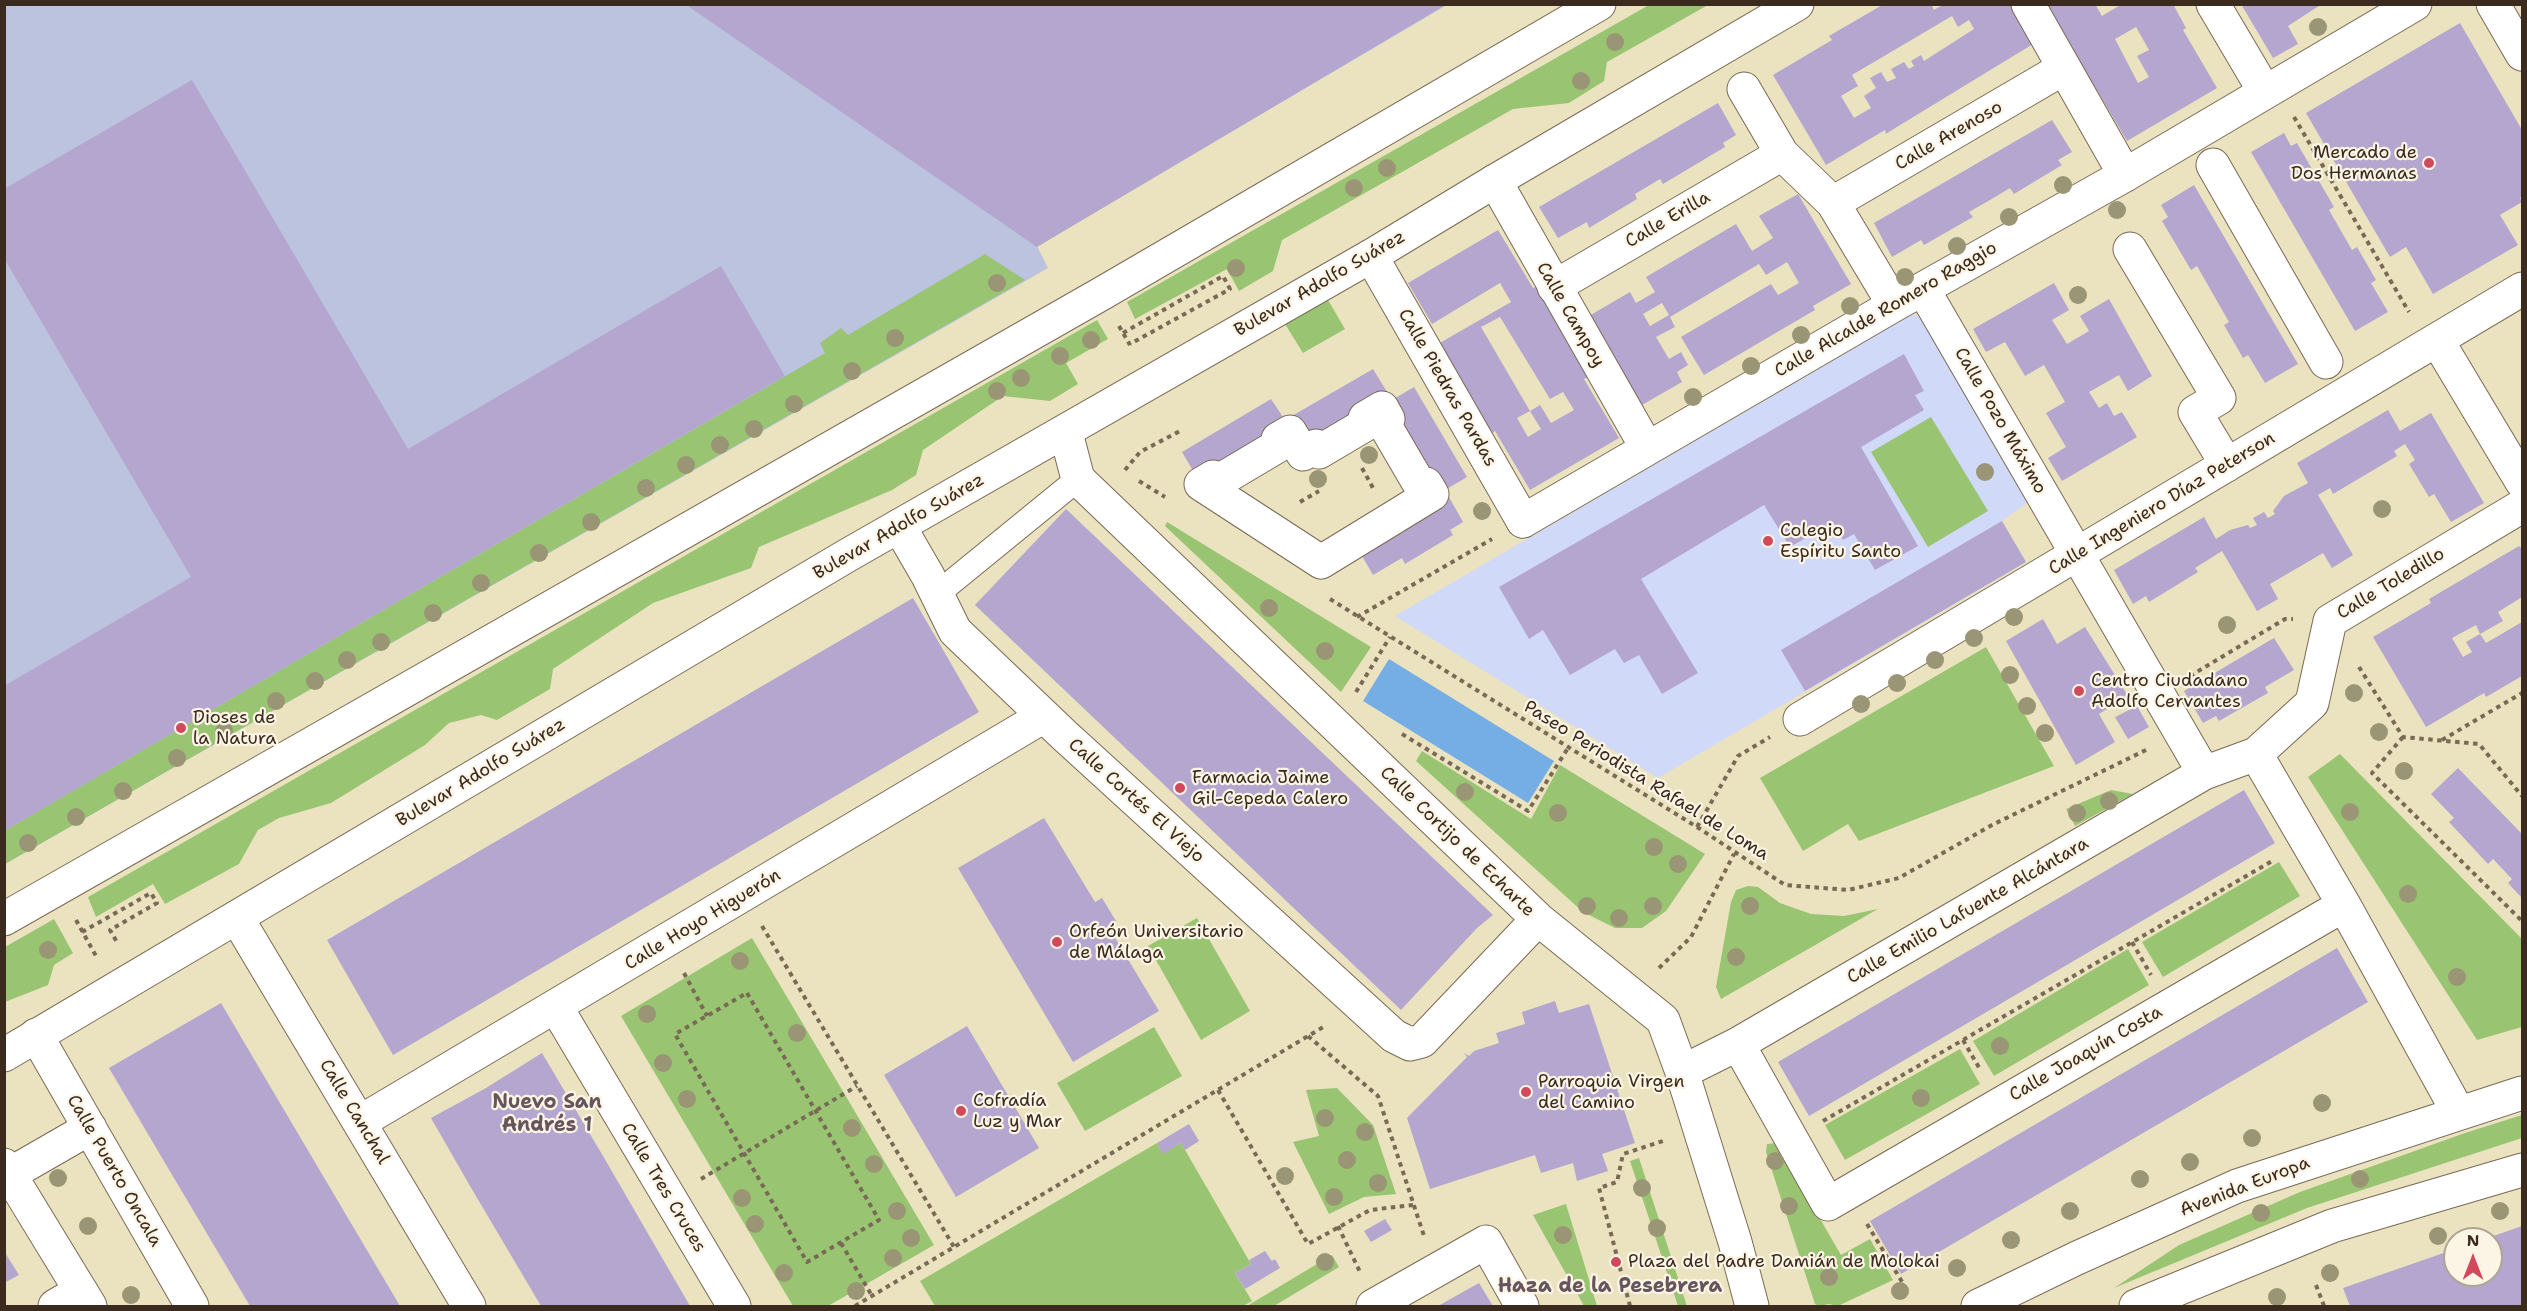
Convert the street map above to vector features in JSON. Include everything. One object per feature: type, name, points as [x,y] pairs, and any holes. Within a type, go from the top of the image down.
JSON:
[{"type":"street","points":[[4,919],[1101,294],[1599,4]]},
{"type":"street","name":"Bulevar Adolfo Suárez","points":[[4,1054],[899,526],[1066,433],[1371,256],[1797,4]]},
{"type":"street","points":[[2028,4],[2125,175]]},
{"type":"street","points":[[2212,4],[2268,90]]},
{"type":"street","name":"Calle Alcalde Romero Raggio","points":[[1523,521],[1894,305],[2125,175],[2415,4]]},
{"type":"street","points":[[2493,4],[2523,54]]},
{"type":"street","name":"Calle Arenoso","points":[[1833,203],[2064,68]]},
{"type":"street","points":[[1744,89],[1782,154],[1833,203],[1894,305]]},
{"type":"street","name":"Calle Erilla","points":[[1554,287],[1782,154]]},
{"type":"street","points":[[2213,165],[2326,362]]},
{"type":"street","name":"Calle Campoy","points":[[1495,181],[1647,448]]},
{"type":"street","points":[[2130,249],[2219,398],[2195,412],[2227,465]]},
{"type":"street","name":"Calle Piedras Pardas","points":[[1371,256],[1523,521]]},
{"type":"street","name":"Calle Pozo Máximo","points":[[1923,289],[2078,554]]},
{"type":"street","name":"Calle Ingeniero Díaz Peterson","points":[[1800,719],[2523,289]]},
{"type":"street","points":[[2437,340],[2523,482]]},
{"type":"street","points":[[1382,408],[1388,419],[1383,422],[1421,487],[1426,483],[1432,494],[1321,562],[1261,523],[1201,484],[1213,477],[1216,482],[1226,477],[1281,444],[1278,439],[1290,432],[1303,454],[1316,446],[1319,452],[1368,423],[1365,418],[1382,408]]},
{"type":"street","points":[[1066,433],[1078,479]]},
{"type":"street","name":"Calle Cortijo de Echarte","points":[[1078,479],[1538,919],[1663,1020],[1682,1072],[1735,1242],[1752,1306]]},
{"type":"street","name":"Calle Toledillo","points":[[2330,621],[2523,506]]},
{"type":"street","name":"Calle Cortés El Viejo","points":[[899,526],[955,631],[1044,716],[1394,1036],[1410,1044],[1422,1041],[1538,919]]},
{"type":"street","points":[[2078,554],[2204,773]]},
{"type":"street","points":[[2330,621],[2312,703],[2256,754],[2344,905],[2457,1112]]},
{"type":"street","name":"Calle Hoyo Higuerón","points":[[360,1122],[1044,716]]},
{"type":"street","name":"Calle Emilio Lafuente Alcántara","points":[[1682,1072],[1738,1044],[2204,773],[2256,754]]},
{"type":"street","name":"Calle Joaquín Costa","points":[[1838,1198],[2344,905]]},
{"type":"street","name":"Calle Canchal","points":[[237,918],[469,1306]]},
{"type":"street","name":"Calle Tres Cruces","points":[[556,1007],[734,1306]]},
{"type":"street","name":"Calle Puerto Oncala","points":[[36,1035],[192,1306]]},
{"type":"street","points":[[1738,1044],[1792,1139],[1838,1198]]},
{"type":"street","name":"Avenida Europa","points":[[1978,1306],[2077,1257],[2237,1186],[2457,1112],[2523,1093]]},
{"type":"street","points":[[75,1302],[7,1169],[90,1128]]},
{"type":"street","points":[[2136,1306],[2332,1226],[2523,1170]]},
{"type":"street","points":[[1374,1306],[1486,1242],[1522,1306]]},
{"type":"lane","points":[[937,594],[1078,479]]},
{"type":"path","points":[[2268,90],[2294,116],[2410,314]]},
{"type":"path","points":[[1123,333],[1223,276],[1230,289],[1130,344]]},
{"type":"path","points":[[1117,322],[1133,351]]},
{"type":"path","points":[[1171,501],[1124,472],[1140,452],[1180,430]]},
{"type":"path","points":[[1352,473],[1362,467],[1391,519]]},
{"type":"path","points":[[1261,523],[1322,489]]},
{"type":"path","points":[[1357,617],[1523,521]]},
{"type":"path","name":"Paseo Periodista Rafael de Loma","points":[[1327,598],[1696,827],[1734,854],[1785,885],[1848,890],[1899,878],[1992,825],[2182,733]]},
{"type":"path","name":"Calle Toledillo","points":[[2160,694],[2285,619],[2330,621]]},
{"type":"path","points":[[2330,621],[2403,737]]},
{"type":"path","points":[[1370,670],[1390,637]]},
{"type":"path","points":[[2442,740],[2523,693]]},
{"type":"path","points":[[1696,827],[1738,756],[1800,719]]},
{"type":"path","points":[[1400,732],[1528,812],[1568,748]]},
{"type":"path","points":[[2403,737],[2479,744],[2523,796]]},
{"type":"path","points":[[2403,737],[2372,773],[2523,921]]},
{"type":"path","points":[[1792,1139],[2306,841]]},
{"type":"path","points":[[1633,994],[1691,937],[1734,854]]},
{"type":"path","points":[[82,932],[151,893],[157,903],[110,930],[120,946]]},
{"type":"path","points":[[71,912],[97,959]]},
{"type":"path","points":[[761,924],[954,1247]]},
{"type":"path","points":[[682,970],[707,1016]]},
{"type":"path","points":[[747,993],[879,1220],[807,1262],[675,1034],[707,1016],[747,993]]},
{"type":"path","points":[[855,1306],[1360,1006]]},
{"type":"path","points":[[1308,1036],[1378,1096],[1436,1270]]},
{"type":"path","points":[[669,1196],[857,1086]]},
{"type":"path","points":[[1218,1090],[1308,1244],[1370,1210],[1413,1205]]},
{"type":"path","points":[[1630,1306],[1599,1188],[1617,1182],[1623,1154],[1637,1150]]},
{"type":"path","points":[[1838,1198],[1904,1285]]},
{"type":"path","points":[[1338,1226],[1374,1306]]},
{"type":"path","points":[[841,1243],[872,1296]]},
{"type":"path","points":[[2316,1285],[2324,1306]]},
{"type":"shaded area","points":[[4,5],[1447,5],[1037,246],[1048,268],[5,864]]},
{"type":"shaded area","name":"Colegio Espíritu Santo","points":[[1911,315],[1917,315],[1921,319],[2028,502],[2002,521],[2026,562],[1658,778],[1395,616]]},
{"type":"green space","points":[[1649,5],[1708,5],[1607,62],[1604,81],[1569,103],[1513,109],[1282,240],[1273,271],[1239,291],[1227,269],[1135,319],[1127,302]]},
{"type":"green space","points":[[985,254],[1025,280],[5,864],[4,831],[825,353],[820,343],[841,328],[848,335]]},
{"type":"green space","points":[[1328,300],[1345,329],[1303,353],[1285,324]]},
{"type":"green space","points":[[1097,320],[1108,339],[1066,363],[1078,384],[1050,401],[1003,396],[923,450],[916,475],[892,490],[759,547],[751,568],[653,603],[553,669],[550,689],[497,720],[481,715],[449,723],[425,745],[331,803],[279,818],[258,830],[239,864],[165,904],[153,884],[96,917],[88,897]]},
{"type":"green space","points":[[1931,417],[1988,511],[1928,547],[1871,452]]},
{"type":"green space","points":[[1167,522],[1371,647],[1341,692],[1165,526]]},
{"type":"green space","points":[[1986,647],[2054,766],[1859,841],[1848,824],[1803,851],[1760,778]]},
{"type":"green space","points":[[1422,751],[1531,819],[1560,765],[1705,854],[1666,911],[1642,928],[1615,928],[1583,912],[1416,761]]},
{"type":"green space","points":[[2340,754],[2522,939],[2522,1027],[2477,1040],[2308,777]]},
{"type":"green space","points":[[2111,790],[2133,794],[2075,826],[2066,809]]},
{"type":"green space","points":[[2279,862],[2300,896],[2163,977],[2142,942]]},
{"type":"green space","points":[[1748,886],[1758,887],[1780,903],[1811,914],[1844,916],[1878,909],[1721,999],[1716,987],[1731,902],[1736,890]]},
{"type":"green space","points":[[1197,918],[1250,1011],[1201,1040],[1148,946]]},
{"type":"green space","points":[[54,919],[73,953],[54,965],[48,985],[5,1002],[5,947]]},
{"type":"green space","points":[[752,938],[934,1245],[828,1306],[793,1306],[621,1016]]},
{"type":"green space","points":[[2128,949],[2149,985],[1994,1076],[1973,1041]]},
{"type":"green space","points":[[1154,1027],[1182,1076],[1085,1131],[1057,1083]]},
{"type":"green space","points":[[1960,1049],[1980,1084],[1845,1160],[1825,1125]]},
{"type":"green space","points":[[1337,1088],[1373,1125],[1396,1194],[1364,1197],[1329,1214],[1293,1142],[1319,1136],[1306,1090]]},
{"type":"green space","points":[[2522,1115],[2522,1138],[2307,1208],[2114,1288],[2179,1245],[2300,1192]]},
{"type":"green space","points":[[1157,1143],[1163,1153],[1181,1143],[1251,1264],[1235,1273],[1252,1301],[1243,1306],[935,1306],[920,1281]]},
{"type":"green space","points":[[1776,1143],[1841,1255],[1870,1239],[1893,1280],[1838,1306],[1815,1304],[1766,1152],[1767,1144]]},
{"type":"green space","points":[[1639,1158],[1687,1306],[1678,1306],[1630,1161]]},
{"type":"green space","points":[[1566,1204],[1597,1306],[1584,1306],[1533,1215]]},
{"type":"green space","points":[[1332,1255],[1339,1267],[1274,1306],[1247,1306]]},
{"type":"water","points":[[1389,659],[1554,761],[1528,803],[1363,701]]},
{"type":"building","points":[[685,4],[1447,4],[1037,247]]},
{"type":"building","points":[[1884,4],[1931,4],[1934,10],[1944,4],[2011,4],[2033,44],[1886,134],[1885,130],[1826,165],[1773,75],[1832,40],[1829,36]],"holes":[[[1952,16],[1958,27],[1969,20],[1974,29],[1924,61],[1921,55],[1911,61],[1914,66],[1909,69],[1904,62],[1891,69],[1896,78],[1887,82],[1881,72],[1870,78],[1876,88],[1864,96],[1871,108],[1854,118],[1841,96],[1858,86],[1852,75]]]},
{"type":"building","points":[[2041,4],[2095,4],[2102,16],[2122,4],[2173,4],[2186,28],[2183,30],[2217,88],[2127,141],[2092,82],[2089,85]],"holes":[[[2136,27],[2149,50],[2137,56],[2149,77],[2138,83],[2115,39]]]},
{"type":"building","points":[[2241,4],[2322,4],[2288,26],[2298,44],[2273,58]]},
{"type":"building","name":"Mercado de Dos Hermanas","points":[[2460,23],[2522,130],[2522,196],[2520,198],[2522,202],[2500,215],[2518,245],[2433,294],[2406,247],[2390,257],[2306,113]]},
{"type":"building","points":[[192,80],[408,449],[721,266],[785,376],[4,831],[4,686],[191,577],[4,258],[4,189]]},
{"type":"building","points":[[1718,103],[1736,135],[1723,143],[1725,147],[1663,184],[1660,179],[1635,194],[1637,199],[1589,228],[1587,222],[1558,238],[1539,207]]},
{"type":"building","points":[[2052,120],[2072,152],[2058,160],[2062,165],[2014,194],[2010,188],[1969,212],[1973,217],[1924,245],[1921,240],[1892,257],[1874,223]]},
{"type":"building","points":[[2284,133],[2291,146],[2297,143],[2334,207],[2329,210],[2352,250],[2357,247],[2376,280],[2371,283],[2388,312],[2355,331],[2251,152]]},
{"type":"building","points":[[2194,185],[2298,364],[2265,383],[2248,355],[2243,358],[2224,325],[2229,322],[2197,266],[2191,270],[2162,221],[2168,217],[2161,205]]},
{"type":"building","points":[[1798,194],[1851,284],[1813,306],[1815,310],[1704,375],[1681,337],[1771,284],[1778,295],[1799,283],[1787,262],[1766,275],[1759,264],[1670,317],[1675,327],[1656,337],[1669,359],[1681,352],[1688,365],[1677,372],[1682,382],[1642,405],[1589,316],[1630,292],[1636,303],[1655,292],[1646,277],[1736,224],[1752,251],[1773,238],[1759,216]],"holes":[[[1662,303],[1669,315],[1650,326],[1643,314]]]},
{"type":"building","points":[[1498,230],[1533,288],[1536,287],[1551,311],[1588,377],[1584,379],[1619,438],[1530,490],[1495,431],[1491,434],[1438,344],[1511,302],[1500,283],[1432,324],[1408,283]],"holes":[[[1500,317],[1550,399],[1563,392],[1574,410],[1551,423],[1540,405],[1530,411],[1481,327]],[[1530,411],[1541,429],[1528,437],[1517,418]]]},
{"type":"building","points":[[2054,283],[2069,310],[2052,320],[2067,344],[2089,331],[2080,316],[2109,299],[2152,376],[2128,391],[2119,375],[2089,392],[2099,408],[2107,403],[2114,416],[2122,412],[2137,437],[2062,481],[2048,458],[2066,447],[2046,413],[2065,402],[2044,365],[2025,376],[2005,342],[1986,352],[1973,329]]},
{"type":"building","points":[[1904,354],[1924,391],[1915,395],[1924,410],[1861,447],[1918,546],[1875,570],[1854,534],[1843,540],[1833,522],[1790,547],[1764,505],[1641,579],[1698,673],[1662,694],[1639,655],[1624,663],[1615,649],[1570,675],[1543,630],[1529,639],[1499,587]]},
{"type":"building","points":[[1373,369],[1392,400],[1414,387],[1467,477],[1445,490],[1463,522],[1450,530],[1453,535],[1405,564],[1402,558],[1373,575],[1354,542],[1426,484],[1383,422],[1201,484],[1182,452],[1271,399],[1285,420]]},
{"type":"building","points":[[2388,410],[2400,431],[2431,413],[2484,503],[2451,522],[2434,494],[2429,497],[2409,464],[2415,460],[2405,444],[2394,451],[2397,456],[2333,494],[2330,488],[2318,495],[2353,555],[2332,568],[2323,553],[2270,584],[2278,599],[2257,611],[2222,551],[2195,568],[2198,572],[2149,602],[2146,596],[2133,604],[2114,570],[2204,517],[2216,539],[2230,530],[2257,525],[2253,518],[2264,512],[2268,518],[2275,514],[2273,511],[2284,496],[2308,483],[2297,463]]},
{"type":"building","points":[[1066,509],[1493,915],[1477,928],[1401,1010],[975,605]]},
{"type":"building","points":[[2002,521],[2026,562],[1805,691],[1781,650]]},
{"type":"building","points":[[2519,546],[2522,549],[2522,597],[2498,612],[2503,621],[2480,634],[2486,643],[2522,622],[2522,676],[2486,697],[2484,693],[2426,727],[2373,637],[2431,603],[2429,599]],"holes":[[[2476,625],[2480,634],[2466,642],[2472,652],[2463,657],[2452,638]]]},
{"type":"building","points":[[913,598],[979,712],[393,1055],[327,940]]},
{"type":"building","name":"Centro Ciudadano Adolfo Cervantes","points":[[2043,619],[2057,644],[2085,627],[2128,696],[2099,714],[2115,742],[2076,765],[2006,641]]},
{"type":"building","points":[[2274,638],[2294,670],[2265,687],[2268,693],[2219,721],[2216,716],[2203,723],[2184,691]]},
{"type":"building","points":[[2137,706],[2149,727],[2128,739],[2115,717]]},
{"type":"building","points":[[2458,768],[2522,834],[2522,898],[2508,883],[2512,879],[2493,859],[2488,864],[2449,822],[2454,818],[2431,794]]},
{"type":"building","points":[[2244,790],[2275,843],[1809,1116],[1778,1062]]},
{"type":"building","points":[[1044,818],[1095,902],[1102,898],[1116,921],[1108,926],[1159,1011],[1073,1062],[958,868]]},
{"type":"building","points":[[2337,948],[2368,1002],[1901,1274],[1870,1221]]},
{"type":"building","name":"Parroquia Virgen del Camino","points":[[1555,1001],[1559,1013],[1589,1004],[1635,1143],[1602,1154],[1608,1171],[1577,1181],[1573,1163],[1541,1173],[1535,1155],[1430,1189],[1407,1118],[1467,1057],[1464,1053],[1469,1056],[1474,1051],[1499,1043],[1496,1033],[1525,1024],[1522,1012]]},
{"type":"building","points":[[221,1003],[400,1306],[250,1306],[168,1168],[109,1068]]},
{"type":"building","name":"Cofradía Luz y Mar","points":[[967,1026],[1039,1148],[956,1197],[884,1075]]},
{"type":"building","points":[[542,1053],[690,1306],[541,1306],[470,1186],[431,1118],[486,1088]]},
{"type":"building","points":[[1189,1124],[1199,1141],[1185,1150],[1181,1143],[1163,1154],[1157,1143]]},
{"type":"building","points":[[1385,1219],[1392,1230],[1371,1242],[1364,1231]]},
{"type":"building","points":[[2522,1226],[2522,1306],[2350,1306],[2343,1288],[2443,1253],[2443,1287],[2503,1287],[2503,1233]]},
{"type":"building","points":[[4,1251],[19,1275],[4,1283]]},
{"type":"building","points":[[1265,1251],[1272,1261],[1275,1259],[1280,1268],[1245,1289],[1235,1273],[1251,1264],[1249,1260]]},
{"type":"building","points":[[1479,1283],[1493,1306],[1438,1306],[1454,1297]]},
{"type":"place","name":"Mercado de Dos Hermanas","points":[[2429,163]]},
{"type":"place","name":"Colegio Espíritu Santo","points":[[1768,541]]},
{"type":"place","name":"Centro Ciudadano Adolfo Cervantes","points":[[2079,691]]},
{"type":"place","name":"Dioses de la Natura","points":[[181,728]]},
{"type":"place","name":"Farmacia Jaime Gil-Cepeda Calero","points":[[1180,788]]},
{"type":"place","name":"Orfeón Universitario de Málaga","points":[[1057,942]]},
{"type":"place","name":"Parroquia Virgen del Camino","points":[[1526,1092]]},
{"type":"place","name":"Cofradía Luz y Mar","points":[[961,1111]]},
{"type":"place","name":"Plaza del Padre Damián de Molokai","points":[[1616,1262]]},
{"type":"district","name":"Nuevo San Andrés 1","points":[[547,1114]]},
{"type":"district","name":"Haza de la Pesebrera","points":[[1610,1287]]}]
